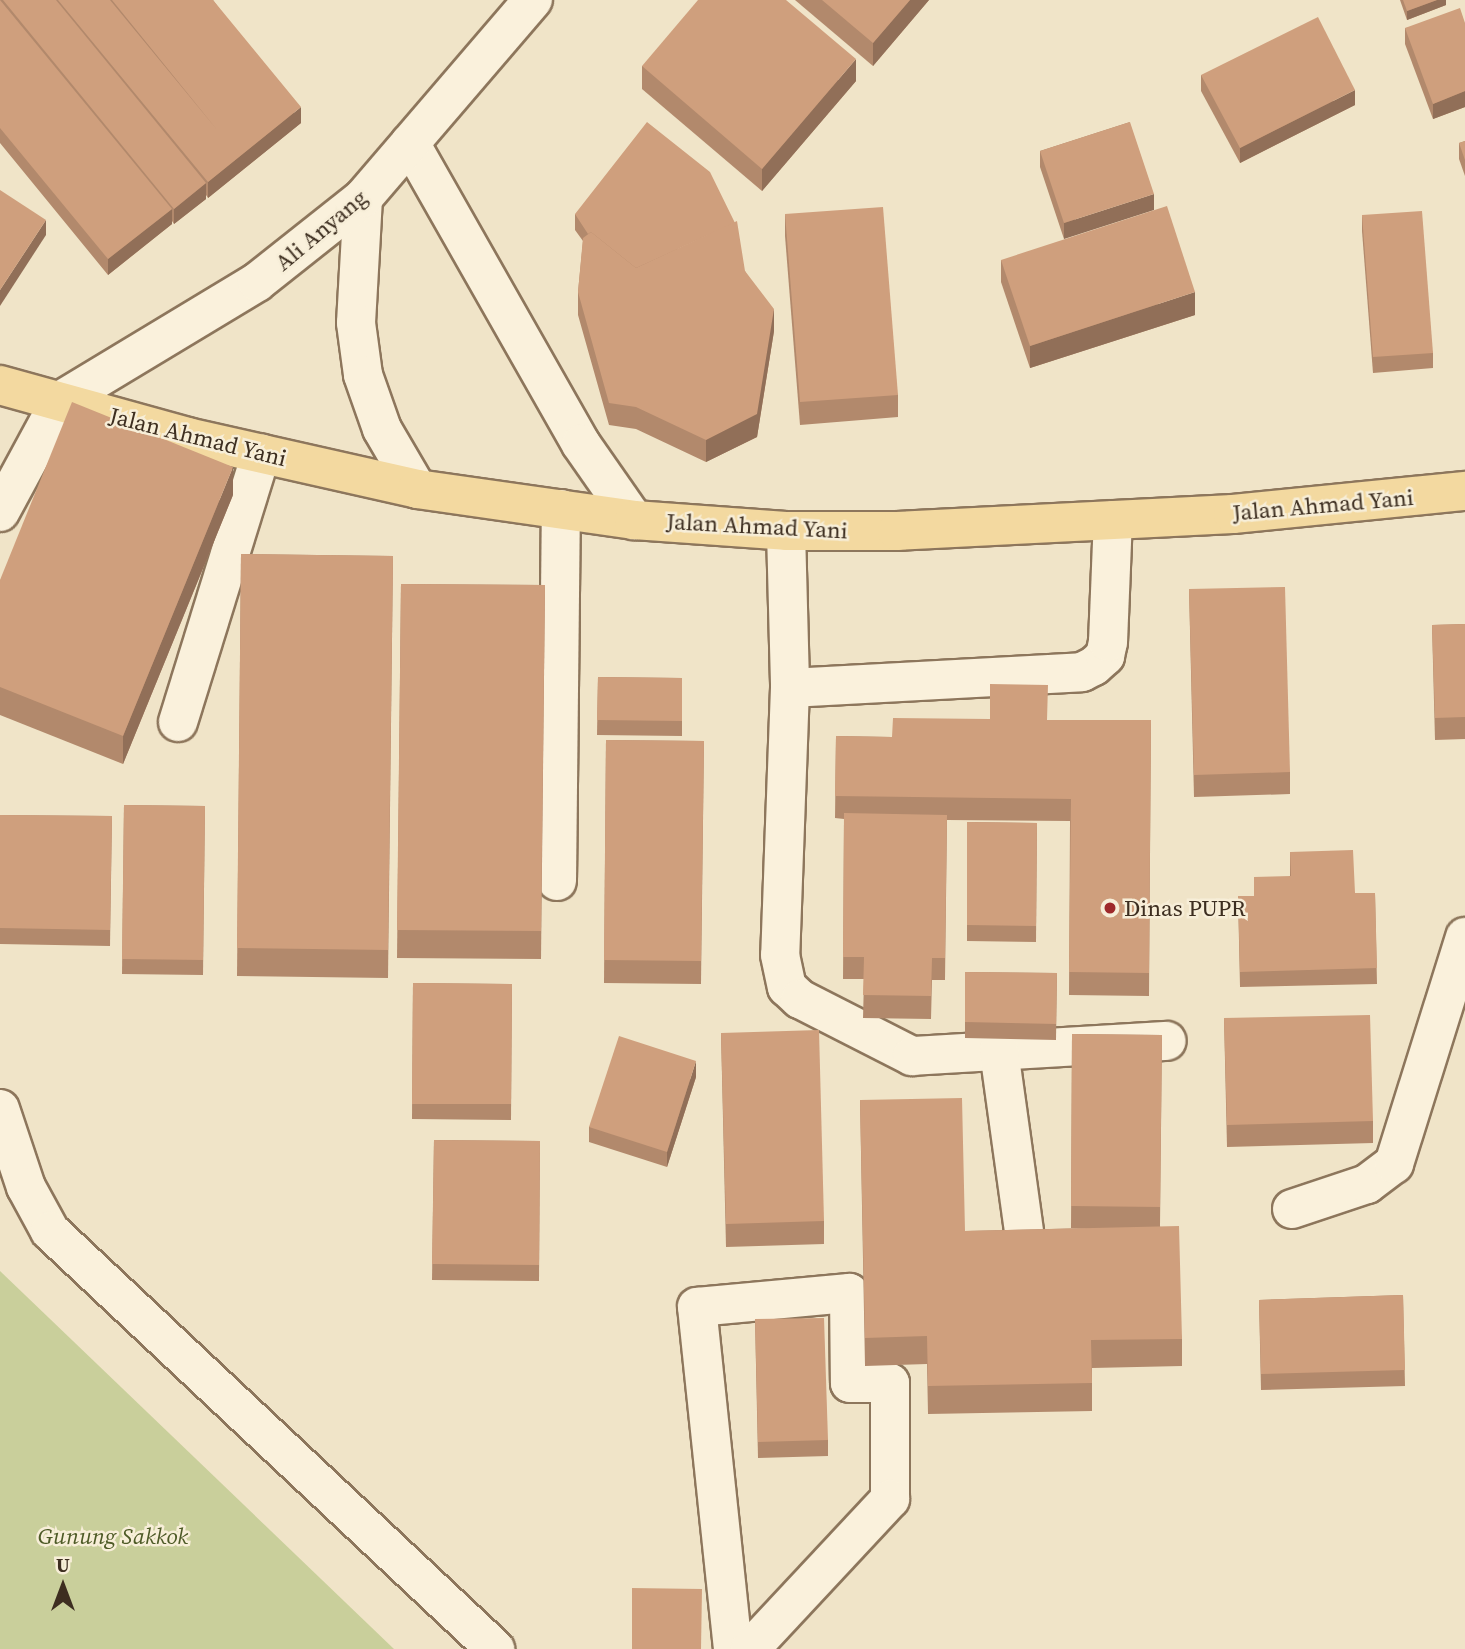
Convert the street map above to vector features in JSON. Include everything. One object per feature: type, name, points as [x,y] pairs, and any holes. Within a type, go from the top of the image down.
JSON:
[{"type":"main road","name":"Jalan Ahmad Yani","points":[[0,385],[261,454],[417,489],[634,520],[786,531],[897,531],[1233,514],[1465,491]]},
{"type":"street","name":"Ali Anyang","points":[[60,401],[257,282],[363,198],[533,0]]},
{"type":"street","points":[[410,143],[581,444],[634,520]]},
{"type":"street","points":[[363,198],[355,323],[363,375],[382,429],[417,489]]},
{"type":"street","points":[[0,512],[60,401]]},
{"type":"street","points":[[178,722],[261,454]]},
{"type":"street","points":[[557,881],[561,509]]},
{"type":"street","points":[[790,688],[1082,672],[1094,666],[1105,656],[1108,642],[1113,520]]},
{"type":"street","points":[[786,531],[790,688],[780,955],[787,987],[800,999],[912,1056],[1167,1041]]},
{"type":"street","points":[[1293,1209],[1367,1184],[1394,1164],[1465,937]]},
{"type":"street","points":[[999,1051],[1024,1232]]},
{"type":"street","points":[[0,1108],[26,1188],[50,1231],[495,1649]]},
{"type":"street","points":[[733,1649],[697,1307],[849,1293],[850,1383],[890,1383],[890,1499],[750,1649]]},
{"type":"green space","name":"Gunung Sakkok","points":[[0,1271],[394,1649],[0,1649]]},
{"type":"building","points":[[0,0],[172,209],[108,259],[0,128]]},
{"type":"building","points":[[3,0],[56,0],[206,183],[174,209]]},
{"type":"building","points":[[58,0],[110,0],[218,131],[112,0],[213,0],[301,107],[208,182]]},
{"type":"building","points":[[698,0],[786,0],[856,59],[762,169],[642,66]]},
{"type":"building","points":[[822,0],[910,0],[873,43]]},
{"type":"building","points":[[1403,0],[1437,0],[1407,11]]},
{"type":"building","points":[[1460,8],[1465,23],[1465,91],[1433,104],[1405,28]]},
{"type":"building","points":[[1318,17],[1355,90],[1240,148],[1201,75]]},
{"type":"building","points":[[647,122],[710,172],[735,223],[636,268],[591,232],[588,234],[575,214]]},
{"type":"building","points":[[1130,122],[1154,194],[1064,223],[1040,151]]},
{"type":"building","points":[[1465,141],[1465,160],[1459,143]]},
{"type":"building","points":[[0,190],[46,220],[0,290]]},
{"type":"building","points":[[1167,206],[1195,292],[1030,346],[1001,260]]},
{"type":"building","points":[[883,207],[898,395],[800,402],[785,214]]},
{"type":"building","points":[[1422,211],[1433,353],[1373,357],[1362,215]]},
{"type":"building","points":[[737,221],[745,271],[774,309],[757,414],[706,440],[636,407],[609,403],[578,292],[583,238],[591,232],[636,268]]},
{"type":"building","points":[[72,402],[233,467],[123,736],[0,687],[0,580]]},
{"type":"building","points":[[241,554],[393,556],[388,950],[237,948]]},
{"type":"building","points":[[401,584],[545,585],[541,931],[397,930]]},
{"type":"building","points":[[1285,587],[1290,772],[1194,775],[1189,589]]},
{"type":"building","points":[[1465,624],[1465,717],[1435,718],[1432,625]]},
{"type":"building","points":[[598,677],[682,678],[682,721],[597,720]]},
{"type":"building","name":"Dinas PUPR","points":[[990,684],[1048,685],[1047,720],[1151,720],[1149,973],[1069,972],[1071,799],[835,796],[836,736],[892,737],[893,718],[990,719]]},
{"type":"building","points":[[606,740],[704,741],[701,961],[604,960]]},
{"type":"building","points":[[124,805],[205,806],[203,960],[122,959]]},
{"type":"building","points":[[844,813],[947,815],[945,958],[932,958],[931,996],[863,995],[864,957],[843,957]]},
{"type":"building","points":[[0,815],[112,816],[110,930],[0,928]]},
{"type":"building","points":[[967,822],[1037,823],[1036,926],[967,925]]},
{"type":"building","points":[[1353,850],[1355,893],[1375,893],[1377,968],[1240,972],[1238,896],[1254,896],[1254,877],[1291,876],[1290,852]]},
{"type":"building","points":[[965,972],[1057,973],[1056,1024],[965,1022]]},
{"type":"building","points":[[413,983],[512,984],[511,1104],[412,1104]]},
{"type":"building","points":[[1370,1015],[1373,1121],[1227,1125],[1224,1018]]},
{"type":"building","points":[[819,1030],[824,1221],[726,1224],[721,1033]]},
{"type":"building","points":[[1072,1034],[1162,1035],[1160,1207],[1071,1206]]},
{"type":"building","points":[[619,1036],[696,1061],[667,1152],[589,1127]]},
{"type":"building","points":[[962,1098],[965,1231],[1179,1226],[1182,1339],[1091,1340],[1092,1383],[928,1386],[927,1336],[865,1338],[860,1100]]},
{"type":"building","points":[[434,1140],[540,1141],[539,1265],[432,1264]]},
{"type":"building","points":[[1403,1295],[1405,1370],[1261,1374],[1259,1300]]},
{"type":"building","points":[[824,1318],[828,1440],[758,1442],[755,1319]]},
{"type":"building","points":[[632,1588],[702,1589],[701,1649],[632,1649]]},
{"type":"place","name":"Dinas PUPR","points":[[1110,908]]}]
